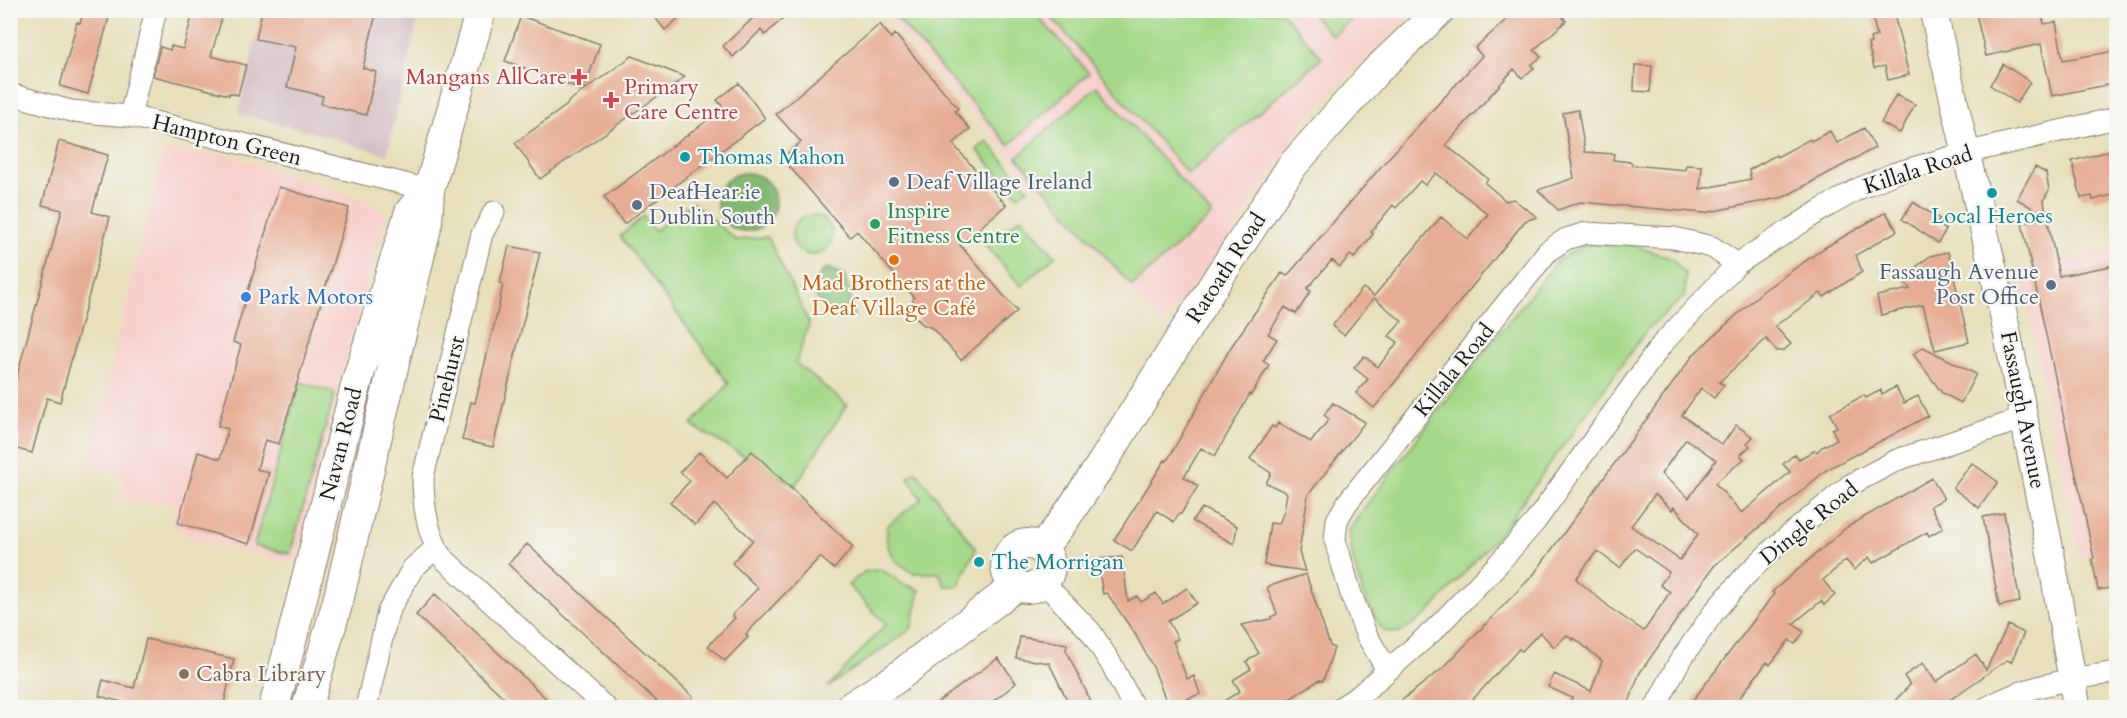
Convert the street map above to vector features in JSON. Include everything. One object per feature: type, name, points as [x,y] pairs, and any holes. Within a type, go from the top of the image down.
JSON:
[{"type":"main road","name":"Navan Road","points":[[307,708],[338,601],[427,223],[429,190],[481,10]]},
{"type":"main road","name":"Ratoath Road","points":[[1041,548],[1062,523],[1103,462],[1220,275],[1292,166],[1376,71],[1440,10]]},
{"type":"main road","name":"Navan Road","points":[[274,708],[358,378],[410,212],[429,190]]},
{"type":"main road","points":[[849,708],[895,679],[1030,584],[1050,569],[1050,561],[1041,548],[1027,544],[1013,549],[1008,556],[1006,571],[1009,578],[1030,584]]},
{"type":"street","name":"Hampton Green","points":[[156,10],[130,116],[429,190]]},
{"type":"street","name":"Fassaugh Avenue","points":[[1933,10],[1997,284],[2025,418],[2077,708]]},
{"type":"street","points":[[10,94],[71,111],[130,116]]},
{"type":"street","name":"Killala Road","points":[[1340,708],[1360,695],[1435,629],[1498,564],[1535,522],[1662,345],[1737,264],[1821,210],[1860,188],[1895,173],[1965,153],[2116,118]]},
{"type":"street","name":"Pinehurst","points":[[494,212],[482,234],[423,477],[423,497],[436,548],[458,574],[606,708]]},
{"type":"street","name":"Killala Road","points":[[1388,670],[1365,634],[1351,594],[1335,540],[1337,520],[1347,503],[1548,251],[1566,239],[1586,233],[1674,238],[1712,247],[1737,264]]},
{"type":"street","name":"Dingle Road","points":[[1655,708],[1678,664],[1708,620],[1744,577],[1775,547],[1850,485],[1897,460],[2025,418]]},
{"type":"street","points":[[366,708],[388,612],[413,568],[436,548]]},
{"type":"street","points":[[1030,584],[1091,632],[1113,667],[1134,708]]},
{"type":"street","points":[[1986,708],[2026,689],[2116,672]]},
{"type":"shaded area","points":[[262,11],[420,11],[387,155],[316,133],[238,114]]},
{"type":"shaded area","points":[[880,11],[1414,11],[1310,114],[1232,235],[1162,325]]},
{"type":"shaded area","name":"Park Motors","points":[[164,150],[228,155],[370,202],[386,216],[341,377],[296,564],[190,538],[172,525],[176,507],[168,502],[115,501],[126,475],[87,464]]},
{"type":"shaded area","points":[[2116,248],[2116,549],[2080,557],[2020,270]]},
{"type":"shaded area","points":[[43,695],[45,707],[11,707],[11,698]]},
{"type":"green space","points":[[900,10],[1033,11],[1089,73],[1009,145],[894,15]]},
{"type":"green space","points":[[1046,11],[1281,11],[1322,58],[1188,174]]},
{"type":"green space","points":[[1309,11],[1361,11],[1332,36]]},
{"type":"green space","points":[[1097,86],[1212,215],[1132,286],[1017,157]]},
{"type":"green space","points":[[987,141],[1028,189],[1018,196],[977,150]]},
{"type":"green space","points":[[740,173],[752,173],[767,181],[775,196],[775,208],[767,223],[752,231],[740,231],[725,223],[717,208],[717,196],[725,181]]},
{"type":"green space","points":[[692,202],[736,240],[768,237],[809,323],[796,363],[847,405],[795,486],[691,425],[729,384],[620,236],[644,216],[654,231]]},
{"type":"green space","points":[[812,215],[820,216],[826,221],[831,227],[831,243],[826,249],[820,254],[812,255],[804,254],[798,249],[793,243],[792,235],[793,227],[798,221],[804,216]]},
{"type":"green space","points":[[1021,217],[1055,256],[1021,286],[986,246]]},
{"type":"green space","points":[[1628,243],[1672,259],[1686,275],[1684,297],[1648,328],[1503,529],[1429,613],[1400,633],[1383,631],[1364,597],[1353,560],[1349,531],[1462,380],[1558,260],[1584,245]]},
{"type":"green space","points":[[828,268],[844,275],[854,317],[835,319],[812,292],[821,272]]},
{"type":"green space","points":[[300,382],[335,393],[290,554],[254,546]]},
{"type":"green space","points":[[916,471],[976,549],[958,586],[945,586],[939,573],[913,573],[895,560],[887,544],[887,526],[921,499],[908,477]]},
{"type":"green space","points":[[881,569],[901,583],[920,590],[911,629],[828,687],[886,624],[848,585],[864,572]]},
{"type":"building","points":[[84,10],[111,10],[88,94],[60,86],[77,22],[80,23]]},
{"type":"building","points":[[194,10],[224,10],[211,56],[246,65],[238,95],[229,93],[229,95],[153,76],[160,47],[170,50],[171,46],[183,49]]},
{"type":"building","points":[[262,10],[377,10],[363,68],[376,72],[366,115],[321,104],[323,96],[287,87],[296,47],[256,39]]},
{"type":"building","points":[[649,10],[688,10],[665,30]]},
{"type":"building","points":[[744,10],[792,10],[765,35],[761,30],[733,57],[723,46],[752,19]]},
{"type":"building","points":[[1517,10],[1557,10],[1566,21],[1534,50],[1541,57],[1531,65],[1534,68],[1522,78],[1514,69],[1446,145],[1488,179],[1485,183],[1506,201],[1513,199],[1537,217],[1525,221],[1374,408],[1356,393],[1368,379],[1354,368],[1364,356],[1378,367],[1398,342],[1389,336],[1402,321],[1374,298],[1344,335],[1332,326],[1363,288],[1374,296],[1441,217],[1468,239],[1488,214],[1436,173],[1425,185],[1420,181],[1396,208],[1393,205],[1354,258],[1350,255],[1340,267],[1332,260],[1307,289],[1311,291],[1296,314],[1285,307],[1268,334],[1277,339],[1263,361],[1269,365],[1215,456],[1201,448],[1184,477],[1198,486],[1181,514],[1179,513],[1174,522],[1157,511],[1132,551],[1114,540],[1165,460],[1167,461],[1231,347],[1282,273],[1287,276],[1385,162],[1482,56],[1475,48]]},
{"type":"building","points":[[1871,10],[1893,10],[1909,75],[1888,80],[1885,66],[1874,68],[1868,44],[1871,43],[1870,38],[1877,36]]},
{"type":"building","points":[[1975,10],[2041,10],[2044,24],[2056,22],[2063,60],[2116,51],[2116,83],[2052,96],[2041,44],[1986,56]]},
{"type":"building","points":[[521,16],[600,44],[584,90],[505,61]]},
{"type":"building","name":"Deaf Village Ireland","points":[[880,24],[891,38],[895,34],[958,108],[955,111],[970,129],[953,144],[1006,205],[960,245],[1017,311],[961,360],[932,328],[922,324],[915,316],[911,307],[914,297],[857,231],[850,237],[782,158],[801,142],[776,114]]},
{"type":"building","name":"Primary Care Centre","points":[[632,56],[685,77],[540,179],[515,143]]},
{"type":"building","points":[[2003,64],[2030,82],[2017,103],[1990,85]]},
{"type":"building","points":[[1635,65],[1652,66],[1650,92],[1634,91]]},
{"type":"building","name":"Thomas Mahon","points":[[739,83],[765,118],[624,224],[604,197],[724,108],[717,100]]},
{"type":"building","points":[[1896,95],[1915,104],[1900,133],[1881,123]]},
{"type":"building","points":[[1578,110],[1585,152],[1614,154],[1613,160],[1631,162],[1632,165],[1685,170],[1686,165],[1702,166],[1700,189],[1751,179],[1749,170],[1776,155],[1777,157],[1830,131],[1837,143],[1864,128],[1875,148],[1784,197],[1704,213],[1580,202],[1558,210],[1538,190],[1574,178],[1563,113]]},
{"type":"building","points":[[59,141],[108,155],[92,212],[110,217],[60,402],[47,398],[32,453],[10,447],[10,382],[15,383],[62,210],[42,205]]},
{"type":"building","points":[[2116,149],[2116,194],[2093,200],[2092,196],[2081,198],[2072,161]]},
{"type":"building","points":[[2035,167],[2046,173],[2049,190],[2044,200],[2046,216],[2017,199]]},
{"type":"building","points":[[279,187],[349,208],[279,444],[265,440],[257,469],[269,473],[249,544],[178,523],[198,452],[220,459],[228,429],[218,426],[241,345],[233,342]]},
{"type":"building","points":[[1913,202],[1940,219],[1937,224],[1946,230],[1938,243],[1902,219]]},
{"type":"building","points":[[1886,212],[1897,231],[1856,255],[1862,272],[1824,297],[1821,293],[1775,326],[1791,344],[1783,351],[1777,351],[1766,339],[1719,382],[1724,385],[1714,398],[1701,388],[1682,415],[1722,445],[1736,425],[1753,437],[1747,443],[1750,446],[1740,455],[1744,459],[1715,483],[1742,513],[1790,472],[1783,464],[1795,454],[1799,459],[1815,450],[1817,452],[1837,439],[1832,429],[1837,427],[1830,414],[1864,395],[1866,398],[1881,390],[1882,394],[1896,387],[1904,403],[1918,396],[1928,416],[1826,470],[1714,566],[1639,674],[1627,708],[1568,708],[1572,698],[1548,687],[1554,674],[1591,691],[1602,661],[1574,638],[1573,640],[1567,635],[1554,647],[1540,632],[1522,651],[1519,649],[1465,708],[1392,708],[1443,668],[1534,574],[1694,354],[1763,291],[1824,248]],"holes":[[[1686,439],[1716,460],[1689,498],[1661,474]],[[1655,494],[1672,510],[1674,507],[1698,534],[1680,560],[1631,526]],[[1635,548],[1669,572],[1660,585],[1670,592],[1644,631],[1613,610],[1576,579],[1597,551],[1620,568]]]},
{"type":"building","points":[[2047,217],[2059,276],[2116,265],[2116,327],[2110,328],[2116,356],[2116,523],[2113,524],[2116,539],[2116,587],[2098,590],[2092,559],[2094,558],[2022,223]]},
{"type":"building","points":[[509,246],[540,252],[493,447],[462,440],[471,402],[475,403],[499,305],[503,284],[500,283]]},
{"type":"building","points":[[1948,252],[1969,342],[1935,350],[1923,305],[1881,315],[1877,296],[1910,289],[1902,278],[1930,256]]},
{"type":"building","points":[[1923,347],[1976,374],[1961,403],[1942,393],[1913,354]]},
{"type":"building","points":[[1333,403],[1365,422],[1308,495],[1299,552],[1305,571],[1264,565],[1270,523],[1279,524],[1287,493],[1266,483],[1271,473],[1250,459],[1272,426],[1275,428],[1278,423],[1311,442],[1329,419],[1324,415]]},
{"type":"building","points":[[752,451],[853,547],[834,569],[820,557],[746,634],[748,637],[725,661],[708,646],[735,618],[732,615],[758,588],[732,563],[753,540],[714,504],[695,525],[670,502],[690,481],[680,472],[699,452],[727,478]]},
{"type":"building","points":[[1972,463],[1998,482],[1979,508],[1953,488]]},
{"type":"building","points":[[1932,478],[1944,499],[1930,506],[1943,528],[1929,536],[1927,532],[1873,563],[1869,557],[1854,570],[1846,560],[1823,580],[1835,595],[1824,605],[1821,601],[1793,624],[1804,632],[1795,644],[1789,640],[1770,665],[1767,662],[1732,708],[1687,708],[1774,594],[1772,592],[1847,527]]},
{"type":"building","points":[[1202,508],[1237,526],[1234,544],[1192,521]]},
{"type":"building","points":[[2004,513],[2020,602],[1999,606],[1983,517]]},
{"type":"building","points":[[527,544],[692,696],[697,708],[664,708],[508,564]]},
{"type":"building","points":[[1122,557],[1128,601],[1137,596],[1141,602],[1156,593],[1163,604],[1187,588],[1197,603],[1168,621],[1178,639],[1173,641],[1187,679],[1194,676],[1200,694],[1168,706],[1154,669],[1135,634],[1107,593],[1103,594],[1097,560]]},
{"type":"building","points":[[1306,574],[1330,646],[1334,648],[1323,681],[1319,680],[1276,708],[1213,708],[1240,691],[1233,680],[1251,669],[1246,662],[1259,653],[1241,625],[1271,619],[1277,614],[1267,587]]},
{"type":"building","points":[[435,594],[556,708],[515,708],[416,615]]},
{"type":"building","points":[[2008,625],[2024,633],[2011,662],[2007,660],[1938,708],[1888,708],[1910,685],[1904,676],[1923,663],[1936,682],[1976,654],[1986,670]]},
{"type":"building","points":[[1020,637],[1067,644],[1066,650],[1094,708],[1071,708],[1049,663],[1016,658]]},
{"type":"building","name":"Cabra Library","points":[[146,639],[234,659],[223,708],[129,708],[130,704],[99,696],[103,680],[134,688]]},
{"type":"building","points":[[998,658],[1016,683],[984,708],[930,708]]},
{"type":"place","name":"Mangans AllCare","points":[[579,77]]},
{"type":"place","name":"Primary Care Centre","points":[[611,100]]},
{"type":"place","name":"Thomas Mahon","points":[[685,157]]},
{"type":"place","name":"Deaf Village Ireland","points":[[894,182]]},
{"type":"place","name":"Local Heroes","points":[[1992,193]]},
{"type":"place","name":"DeafHear.ie Dublin South","points":[[637,205]]},
{"type":"place","name":"Inspire Fitness Centre","points":[[875,224]]},
{"type":"place","name":"Mad Brothers at the Deaf Village Café","points":[[894,260]]},
{"type":"place","name":"Fassaugh Avenue Post Office","points":[[2051,285]]},
{"type":"place","name":"Park Motors","points":[[246,297]]},
{"type":"place","name":"The Morrigan","points":[[979,562]]},
{"type":"place","name":"Cabra Library","points":[[184,674]]}]
